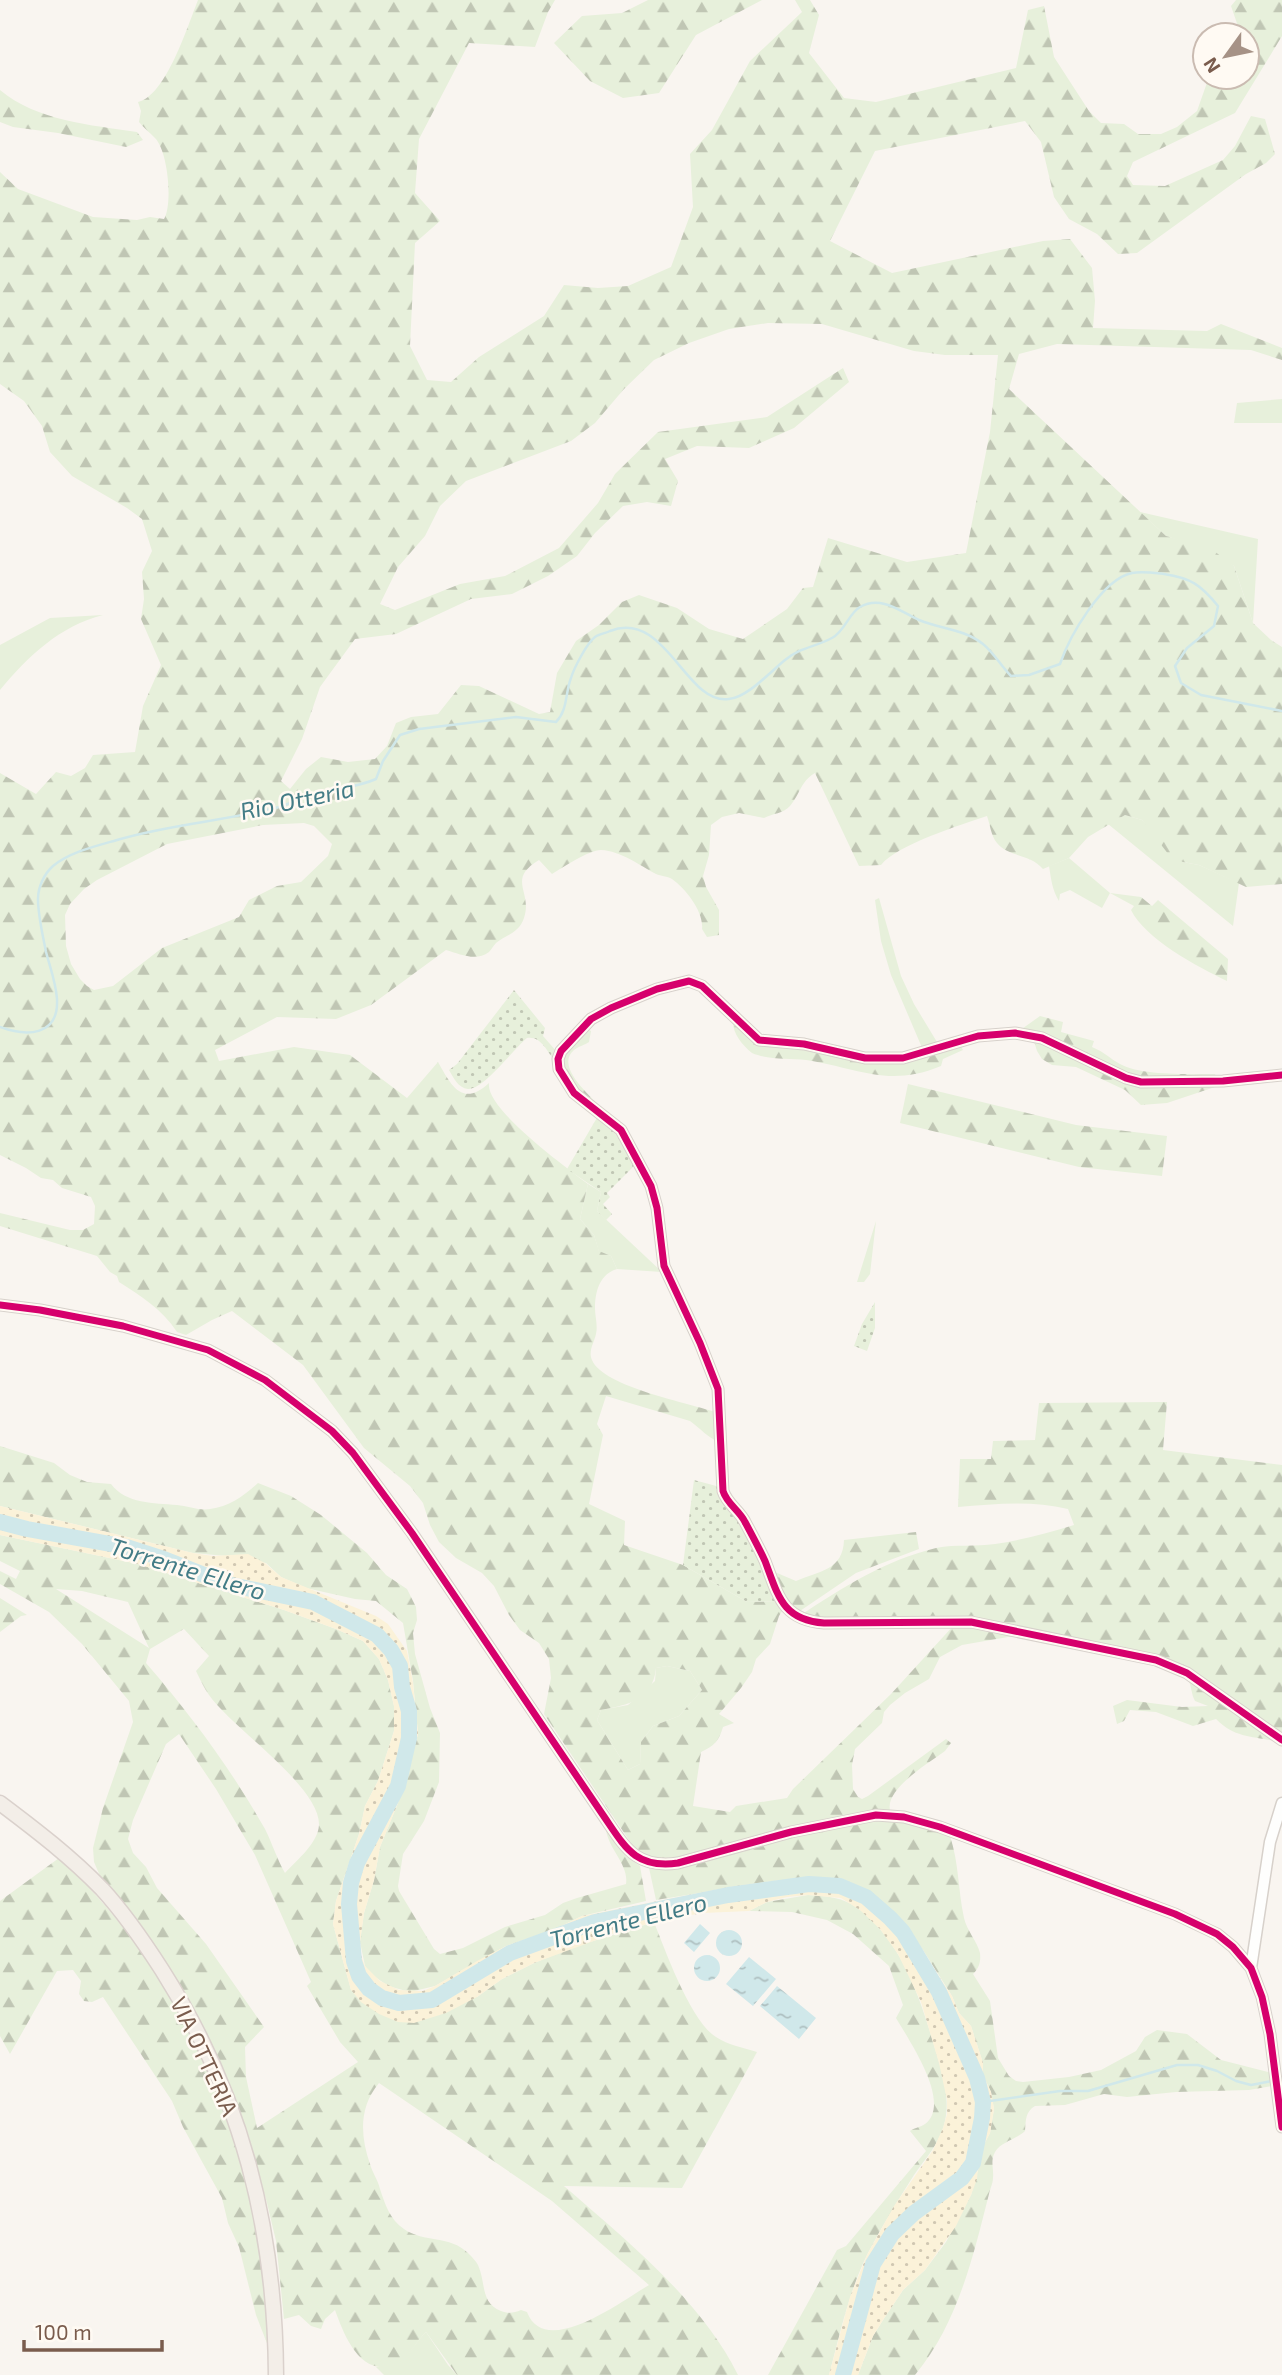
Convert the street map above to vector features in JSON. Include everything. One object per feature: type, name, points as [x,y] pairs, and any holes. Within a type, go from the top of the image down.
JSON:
[{"type":"main road","name":"VIA OTTERIA","points":[[0,1803],[67,1856],[117,1906],[162,1971],[202,2040],[235,2120],[256,2188],[272,2279],[276,2375]]},
{"type":"street","points":[[1282,1075],[1210,1082],[1141,1082],[1126,1078],[1042,1038],[1015,1033],[978,1036],[903,1058],[865,1058],[809,1045],[757,1039],[702,986],[689,981],[657,989],[594,1017],[562,1049],[558,1063],[562,1076],[574,1093],[621,1130],[651,1186],[657,1209],[664,1266],[718,1388],[723,1491],[741,1516],[761,1554],[775,1592],[789,1611],[806,1620],[824,1623],[971,1622],[1156,1660],[1187,1673],[1282,1740]]},
{"type":"street","points":[[0,1304],[123,1326],[177,1339],[208,1350],[277,1388],[332,1431],[354,1454],[412,1533],[624,1844],[634,1856],[644,1862],[665,1865],[686,1862],[813,1827],[876,1815],[904,1817],[1175,1914],[1217,1934],[1233,1947],[1251,1968],[1266,2011],[1282,2127]]},
{"type":"street","points":[[1251,1968],[1270,1842],[1282,1803]]},
{"type":"green space","points":[[198,0],[555,0],[535,47],[469,43],[419,139],[415,193],[440,221],[415,243],[410,346],[427,380],[451,382],[479,357],[544,316],[564,285],[598,288],[628,286],[671,267],[693,207],[690,154],[712,130],[750,61],[802,12],[795,0],[810,0],[819,15],[809,53],[844,98],[876,102],[1016,68],[1028,10],[1044,6],[1054,57],[1089,111],[1101,123],[1124,124],[1138,134],[1161,134],[1177,127],[1197,111],[1204,91],[1248,91],[1235,113],[1133,162],[1127,176],[1133,185],[1165,186],[1223,160],[1235,146],[1251,116],[1265,119],[1275,154],[1137,253],[1118,254],[1097,234],[1069,219],[1054,197],[1041,142],[1025,121],[875,151],[830,241],[892,273],[1043,241],[1070,239],[1092,268],[1095,301],[1093,328],[1207,331],[1221,324],[1282,348],[1282,360],[1251,350],[1057,344],[1019,354],[1009,389],[1166,536],[1210,548],[1234,566],[1253,623],[1282,647],[1282,884],[1246,887],[1199,865],[1183,862],[1169,855],[1142,820],[1125,815],[1088,837],[1069,858],[1043,869],[1038,864],[1002,848],[993,837],[987,816],[915,843],[889,857],[881,865],[859,866],[815,773],[784,811],[764,818],[739,813],[722,817],[711,825],[709,855],[703,876],[719,910],[719,935],[707,937],[702,929],[697,908],[677,883],[623,856],[608,851],[596,851],[552,874],[539,860],[529,867],[522,880],[526,909],[522,923],[484,955],[468,956],[446,950],[371,1005],[336,1019],[277,1017],[215,1050],[219,1061],[294,1047],[350,1055],[407,1098],[438,1062],[458,1091],[471,1094],[489,1083],[491,1094],[513,1122],[588,1184],[580,1219],[594,1235],[599,1251],[611,1256],[617,1269],[606,1275],[597,1290],[597,1331],[591,1350],[592,1360],[599,1370],[629,1386],[718,1413],[719,1442],[690,1421],[606,1396],[597,1424],[603,1435],[589,1504],[625,1521],[624,1545],[683,1565],[747,1602],[778,1601],[784,1608],[770,1644],[756,1659],[752,1672],[719,1714],[734,1723],[723,1727],[715,1742],[701,1752],[693,1806],[730,1812],[736,1806],[787,1798],[793,1789],[891,1694],[954,1625],[1031,1636],[962,1645],[940,1657],[929,1679],[905,1693],[884,1712],[882,1723],[855,1749],[852,1765],[853,1789],[862,1799],[946,1739],[951,1743],[945,1751],[901,1785],[890,1802],[890,1810],[868,1811],[817,1821],[683,1858],[657,1859],[642,1855],[633,1846],[544,1714],[551,1678],[549,1659],[539,1643],[520,1630],[494,1586],[482,1573],[456,1558],[439,1542],[423,1503],[410,1486],[364,1448],[303,1365],[232,1311],[186,1335],[177,1332],[158,1310],[119,1282],[117,1276],[110,1272],[97,1256],[0,1226],[0,1213],[70,1230],[83,1230],[94,1224],[95,1206],[91,1197],[62,1188],[53,1180],[41,1178],[0,1155],[0,773],[36,794],[56,772],[71,776],[85,768],[93,755],[135,752],[143,706],[161,665],[141,619],[144,599],[142,572],[152,551],[142,519],[72,476],[50,452],[42,426],[24,401],[0,384],[0,172],[18,189],[93,217],[164,219],[169,190],[166,165],[155,138],[139,122],[141,111],[138,102],[158,87],[182,42]],"holes":[[[768,323],[822,324],[914,351],[945,355],[998,355],[990,432],[966,553],[907,562],[828,538],[813,587],[803,588],[787,609],[743,639],[709,629],[677,608],[639,595],[622,602],[599,625],[576,641],[557,673],[550,712],[539,714],[479,686],[461,685],[438,714],[411,717],[396,723],[387,746],[375,759],[348,762],[321,757],[306,769],[290,789],[281,781],[302,739],[320,687],[355,639],[396,634],[471,599],[512,594],[548,576],[577,556],[595,533],[623,506],[647,502],[671,506],[678,481],[665,459],[697,446],[749,448],[794,428],[849,382],[843,368],[767,417],[658,432],[615,474],[598,503],[559,548],[505,576],[460,584],[395,610],[380,604],[398,567],[425,536],[440,506],[466,481],[571,441],[595,423],[654,360],[689,343],[729,329]],[[304,823],[314,826],[332,844],[328,856],[301,882],[277,886],[249,900],[239,917],[162,948],[113,986],[94,990],[80,979],[71,964],[66,946],[65,915],[70,904],[84,889],[167,844],[263,825]],[[667,1666],[690,1671],[702,1690],[679,1716],[653,1726],[641,1742],[640,1764],[628,1770],[597,1720],[601,1710],[638,1699],[650,1687],[656,1668]]]},
{"type":"green space","points":[[648,0],[762,0],[696,35],[659,93],[623,98],[590,81],[554,43],[582,16],[622,13]]},
{"type":"green space","points":[[1236,0],[1282,0],[1282,36],[1261,70],[1261,21],[1236,21],[1231,6]]},
{"type":"green space","points":[[0,90],[31,109],[47,115],[83,124],[137,132],[143,140],[126,147],[13,127],[0,122]]},
{"type":"green space","points":[[1282,399],[1282,423],[1234,423],[1237,403]]},
{"type":"green space","points":[[1140,512],[1258,539],[1253,623],[1234,566],[1166,536]]},
{"type":"green space","points":[[103,615],[73,627],[46,644],[22,665],[0,690],[0,645],[50,618]]},
{"type":"green space","points":[[1125,815],[1142,820],[1183,862],[1199,865],[1239,883],[1233,926],[1108,824]]},
{"type":"green space","points":[[1069,858],[1110,893],[1102,908],[1070,890],[1060,894],[1059,901],[1053,888],[1049,866]]},
{"type":"green space","points":[[1110,893],[1141,897],[1152,906],[1158,900],[1228,959],[1227,981],[1160,942],[1138,921],[1131,910],[1134,906]]},
{"type":"green space","points":[[879,898],[901,976],[940,1047],[923,1050],[891,975],[881,941],[875,900]]},
{"type":"green space","points":[[514,990],[545,1028],[543,1036],[557,1052],[555,1062],[540,1042],[527,1038],[482,1083],[475,1088],[461,1087],[449,1070],[457,1064]]},
{"type":"green space","points":[[1040,1016],[1063,1022],[1061,1032],[1094,1041],[1092,1047],[1129,1068],[1167,1073],[1215,1074],[1217,1079],[1148,1081],[1019,1031]]},
{"type":"green space","points":[[733,1020],[753,1040],[808,1047],[864,1060],[960,1045],[963,1050],[943,1059],[941,1066],[922,1072],[889,1076],[873,1074],[806,1060],[772,1058],[752,1053],[738,1038]]},
{"type":"green space","points":[[585,1028],[591,1031],[589,1042],[574,1050],[569,1057],[569,1065],[578,1083],[604,1112],[583,1097],[568,1080],[561,1058]]},
{"type":"green space","points":[[1033,1038],[1129,1081],[1227,1083],[1167,1103],[1141,1105],[1125,1090],[1076,1067],[1052,1065],[1042,1059]]},
{"type":"green space","points":[[908,1084],[1076,1125],[1167,1136],[1162,1176],[1079,1167],[900,1123]]},
{"type":"green space","points":[[598,1116],[616,1128],[636,1164],[607,1193],[610,1197],[603,1204],[612,1214],[606,1220],[597,1211],[601,1192],[567,1169]]},
{"type":"green space","points":[[588,1184],[601,1192],[597,1211],[662,1272],[617,1269],[611,1256],[599,1252],[594,1235],[580,1219]]},
{"type":"green space","points":[[876,1221],[870,1274],[864,1282],[857,1282]]},
{"type":"green space","points":[[875,1302],[875,1328],[867,1351],[854,1346],[862,1324]]},
{"type":"green space","points":[[1167,1402],[1163,1450],[1282,1465],[1282,1737],[1183,1666],[1160,1657],[993,1623],[823,1620],[801,1615],[866,1576],[918,1553],[943,1547],[1005,1542],[1074,1525],[1068,1509],[1054,1506],[1013,1504],[958,1507],[960,1459],[991,1459],[993,1441],[1035,1440],[1039,1403]]},
{"type":"green space","points":[[0,1446],[54,1463],[70,1475],[87,1482],[111,1484],[117,1491],[132,1499],[150,1503],[202,1509],[217,1508],[236,1500],[258,1483],[291,1496],[321,1515],[367,1553],[386,1575],[407,1589],[416,1607],[417,1620],[413,1633],[415,1654],[440,1733],[439,1782],[424,1821],[403,1854],[398,1886],[434,1949],[440,1954],[463,1948],[505,1927],[545,1915],[563,1903],[626,1884],[625,1870],[606,1830],[627,1857],[640,1866],[646,1901],[582,1916],[553,1930],[506,1946],[435,1986],[410,1992],[388,1986],[365,1966],[360,1942],[380,1847],[398,1803],[418,1734],[413,1681],[403,1623],[376,1601],[306,1588],[281,1577],[266,1563],[193,1553],[0,1506]]},
{"type":"green space","points":[[694,1480],[720,1487],[737,1512],[778,1601],[747,1602],[683,1565]]},
{"type":"green space","points":[[916,1532],[919,1549],[856,1573],[797,1613],[790,1608],[770,1570],[796,1581],[835,1564],[843,1550],[844,1540]]},
{"type":"green space","points":[[0,1535],[138,1564],[336,1629],[363,1641],[379,1659],[388,1680],[394,1706],[394,1731],[378,1781],[365,1806],[359,1834],[336,1901],[333,1924],[351,1990],[477,1997],[502,1979],[534,1963],[571,1948],[654,1922],[697,2017],[716,2037],[757,2052],[682,2188],[564,2186],[637,2250],[683,2296],[704,2321],[738,2375],[457,2375],[426,2332],[402,2362],[390,2367],[376,2366],[359,2356],[353,2348],[335,2310],[325,2319],[321,2329],[311,2326],[299,2315],[284,2319],[276,2241],[248,2134],[228,2080],[206,2033],[172,1974],[142,1926],[100,1876],[94,1862],[93,1848],[103,1808],[133,1722],[129,1701],[82,1644],[49,1612],[0,1584],[0,1571],[16,1579],[20,1571],[0,1561]],"holes":[[[56,1589],[82,1591],[128,1602],[149,1648]],[[184,1629],[209,1656],[196,1671],[209,1695],[291,1775],[316,1810],[318,1832],[306,1851],[285,1873],[265,1829],[238,1785],[179,1702],[146,1663],[150,1649]],[[179,1734],[216,1789],[255,1855],[311,1982],[307,1986],[340,2042],[358,2062],[257,2128],[246,2077],[245,2047],[264,2027],[206,1944],[157,1888],[146,1867],[133,1853],[128,1839],[133,1820],[166,1744]],[[379,2083],[552,2201],[649,2285],[604,2313],[567,2329],[550,2330],[536,2325],[527,2312],[521,2310],[506,2313],[494,2307],[487,2297],[478,2265],[468,2253],[445,2241],[412,2233],[399,2225],[389,2211],[364,2142],[363,2122],[372,2092]]]},
{"type":"green space","points":[[0,1598],[27,1615],[21,1616],[0,1632]]},
{"type":"green space","points":[[667,1666],[690,1671],[702,1690],[679,1716],[653,1726],[641,1742],[640,1764],[628,1770],[597,1720],[601,1710],[628,1705],[655,1681],[656,1668]]},
{"type":"green space","points":[[1188,1679],[1282,1743],[1239,1734],[1216,1719],[1193,1726],[1156,1712],[1130,1710],[1124,1721],[1117,1724],[1113,1706],[1127,1700],[1182,1707],[1208,1706],[1195,1701]]},
{"type":"green space","points":[[869,1821],[912,1823],[950,1836],[964,1918],[980,1953],[979,1965],[973,1974],[990,2001],[998,2058],[1009,2076],[1016,2081],[1069,2077],[1101,2070],[1136,2051],[1145,2037],[1157,2030],[1187,2034],[1221,2060],[1272,2073],[1272,2086],[1249,2090],[1176,2092],[1127,2097],[1104,2094],[1065,2105],[1032,2108],[1027,2117],[1025,2131],[1001,2146],[994,2155],[993,2182],[962,2289],[942,2334],[915,2375],[858,2375],[873,2336],[883,2320],[903,2290],[925,2270],[946,2242],[971,2195],[979,2167],[979,2154],[990,2133],[994,2109],[971,2026],[959,2013],[952,1996],[923,1950],[886,1905],[851,1885],[828,1878],[773,1881],[656,1900],[649,1868],[667,1870],[685,1867],[790,1838]]},
{"type":"green space","points":[[59,1858],[99,1899],[135,1943],[167,1990],[194,2039],[217,2091],[252,2200],[265,2268],[270,2351],[256,2315],[239,2247],[228,2223],[222,2198],[183,2127],[172,2101],[103,1997],[92,2002],[84,2001],[79,1994],[81,1981],[73,1970],[57,1971],[10,2054],[0,2036],[0,1901]]},
{"type":"green space","points":[[808,1895],[835,1898],[853,1905],[874,1923],[899,1955],[924,2012],[939,2061],[947,2107],[942,2132],[890,2213],[861,2267],[829,2375],[768,2375],[837,2250],[846,2246],[926,2151],[910,2131],[925,2124],[932,2114],[934,2102],[926,2071],[896,2018],[903,2005],[889,1966],[853,1934],[827,1920],[792,1912],[749,1911],[767,1902]]},
{"type":"green space","points":[[426,2332],[457,2375],[384,2375],[376,2367],[401,2361]]},
{"type":"sand","points":[[0,1506],[193,1553],[213,1556],[248,1554],[265,1563],[281,1577],[376,1616],[388,1624],[407,1651],[418,1734],[398,1803],[380,1847],[360,1942],[365,1966],[380,1981],[399,1990],[423,1991],[506,1946],[553,1930],[582,1916],[734,1886],[773,1881],[828,1878],[841,1880],[868,1893],[901,1919],[952,1996],[959,2013],[971,2026],[994,2109],[990,2133],[979,2154],[977,2179],[956,2226],[925,2270],[903,2290],[883,2320],[873,2336],[858,2375],[829,2375],[850,2297],[867,2255],[894,2206],[933,2150],[947,2114],[947,2100],[939,2063],[921,2002],[898,1954],[880,1929],[860,1910],[841,1898],[808,1895],[787,1897],[767,1902],[749,1911],[703,1913],[662,1920],[618,1932],[534,1963],[446,2013],[414,2023],[398,2022],[379,2014],[361,2002],[351,1990],[333,1924],[336,1901],[359,1834],[365,1806],[378,1781],[394,1731],[394,1706],[388,1680],[379,1659],[363,1641],[284,1610],[138,1564],[0,1535]]},
{"type":"water","points":[[700,1924],[710,1933],[694,1952],[684,1943]]},
{"type":"water","points":[[729,1930],[738,1934],[742,1943],[738,1952],[729,1956],[720,1952],[716,1943],[720,1934]]},
{"type":"water","points":[[707,1955],[716,1959],[720,1968],[716,1977],[707,1981],[698,1977],[694,1968],[698,1959]]},
{"type":"water","points":[[749,1957],[776,1979],[753,2006],[726,1984]]},
{"type":"water","points":[[777,1986],[816,2018],[799,2039],[760,2006]]},
{"type":"waterway","name":"Rio Otteria","points":[[0,1027],[21,1032],[39,1031],[53,1020],[57,999],[42,933],[38,899],[44,877],[60,861],[83,850],[137,835],[259,812],[315,794],[368,782],[376,779],[383,761],[400,735],[419,729],[516,717],[556,722],[564,707],[573,674],[585,650],[595,637],[610,631],[629,628],[646,633],[661,645],[700,688],[714,697],[729,699],[744,694],[791,655],[832,638],[860,607],[876,603],[891,606],[927,623],[968,635],[987,648],[1011,676],[1029,675],[1060,664],[1079,625],[1109,586],[1132,573],[1164,574],[1195,584],[1218,606],[1214,626],[1187,648],[1175,666],[1181,683],[1201,695],[1282,711]]},
{"type":"waterway","name":"Torrente Ellero","points":[[0,1522],[127,1547],[227,1584],[313,1602],[377,1635],[391,1650],[400,1666],[402,1687],[409,1711],[409,1738],[398,1786],[357,1863],[349,1904],[354,1961],[359,1976],[369,1989],[382,1998],[399,2003],[432,2000],[510,1953],[595,1922],[728,1895],[809,1884],[840,1886],[866,1897],[890,1918],[903,1932],[939,1992],[977,2078],[983,2102],[982,2118],[973,2163],[962,2178],[914,2213],[892,2234],[873,2264],[843,2375]]},
{"type":"waterway","points":[[983,2102],[1060,2091],[1088,2091],[1177,2065],[1198,2065],[1251,2085],[1272,2081]]},
{"type":"cycle path","points":[[1282,1075],[1223,1081],[1141,1082],[1126,1078],[1042,1038],[1015,1033],[978,1036],[903,1058],[865,1058],[804,1044],[759,1040],[702,986],[689,981],[657,989],[591,1019],[561,1051],[558,1059],[559,1069],[574,1093],[621,1130],[651,1186],[657,1208],[664,1266],[718,1389],[723,1491],[745,1522],[765,1561],[778,1595],[790,1611],[810,1621],[824,1623],[971,1622],[1156,1660],[1187,1673],[1282,1740]]},
{"type":"cycle path","points":[[0,1305],[123,1326],[208,1350],[265,1380],[332,1431],[353,1453],[412,1533],[618,1837],[641,1859],[651,1863],[678,1863],[791,1832],[876,1815],[904,1817],[940,1827],[1175,1914],[1217,1934],[1233,1947],[1251,1968],[1262,1997],[1270,2034],[1282,2127]]}]
